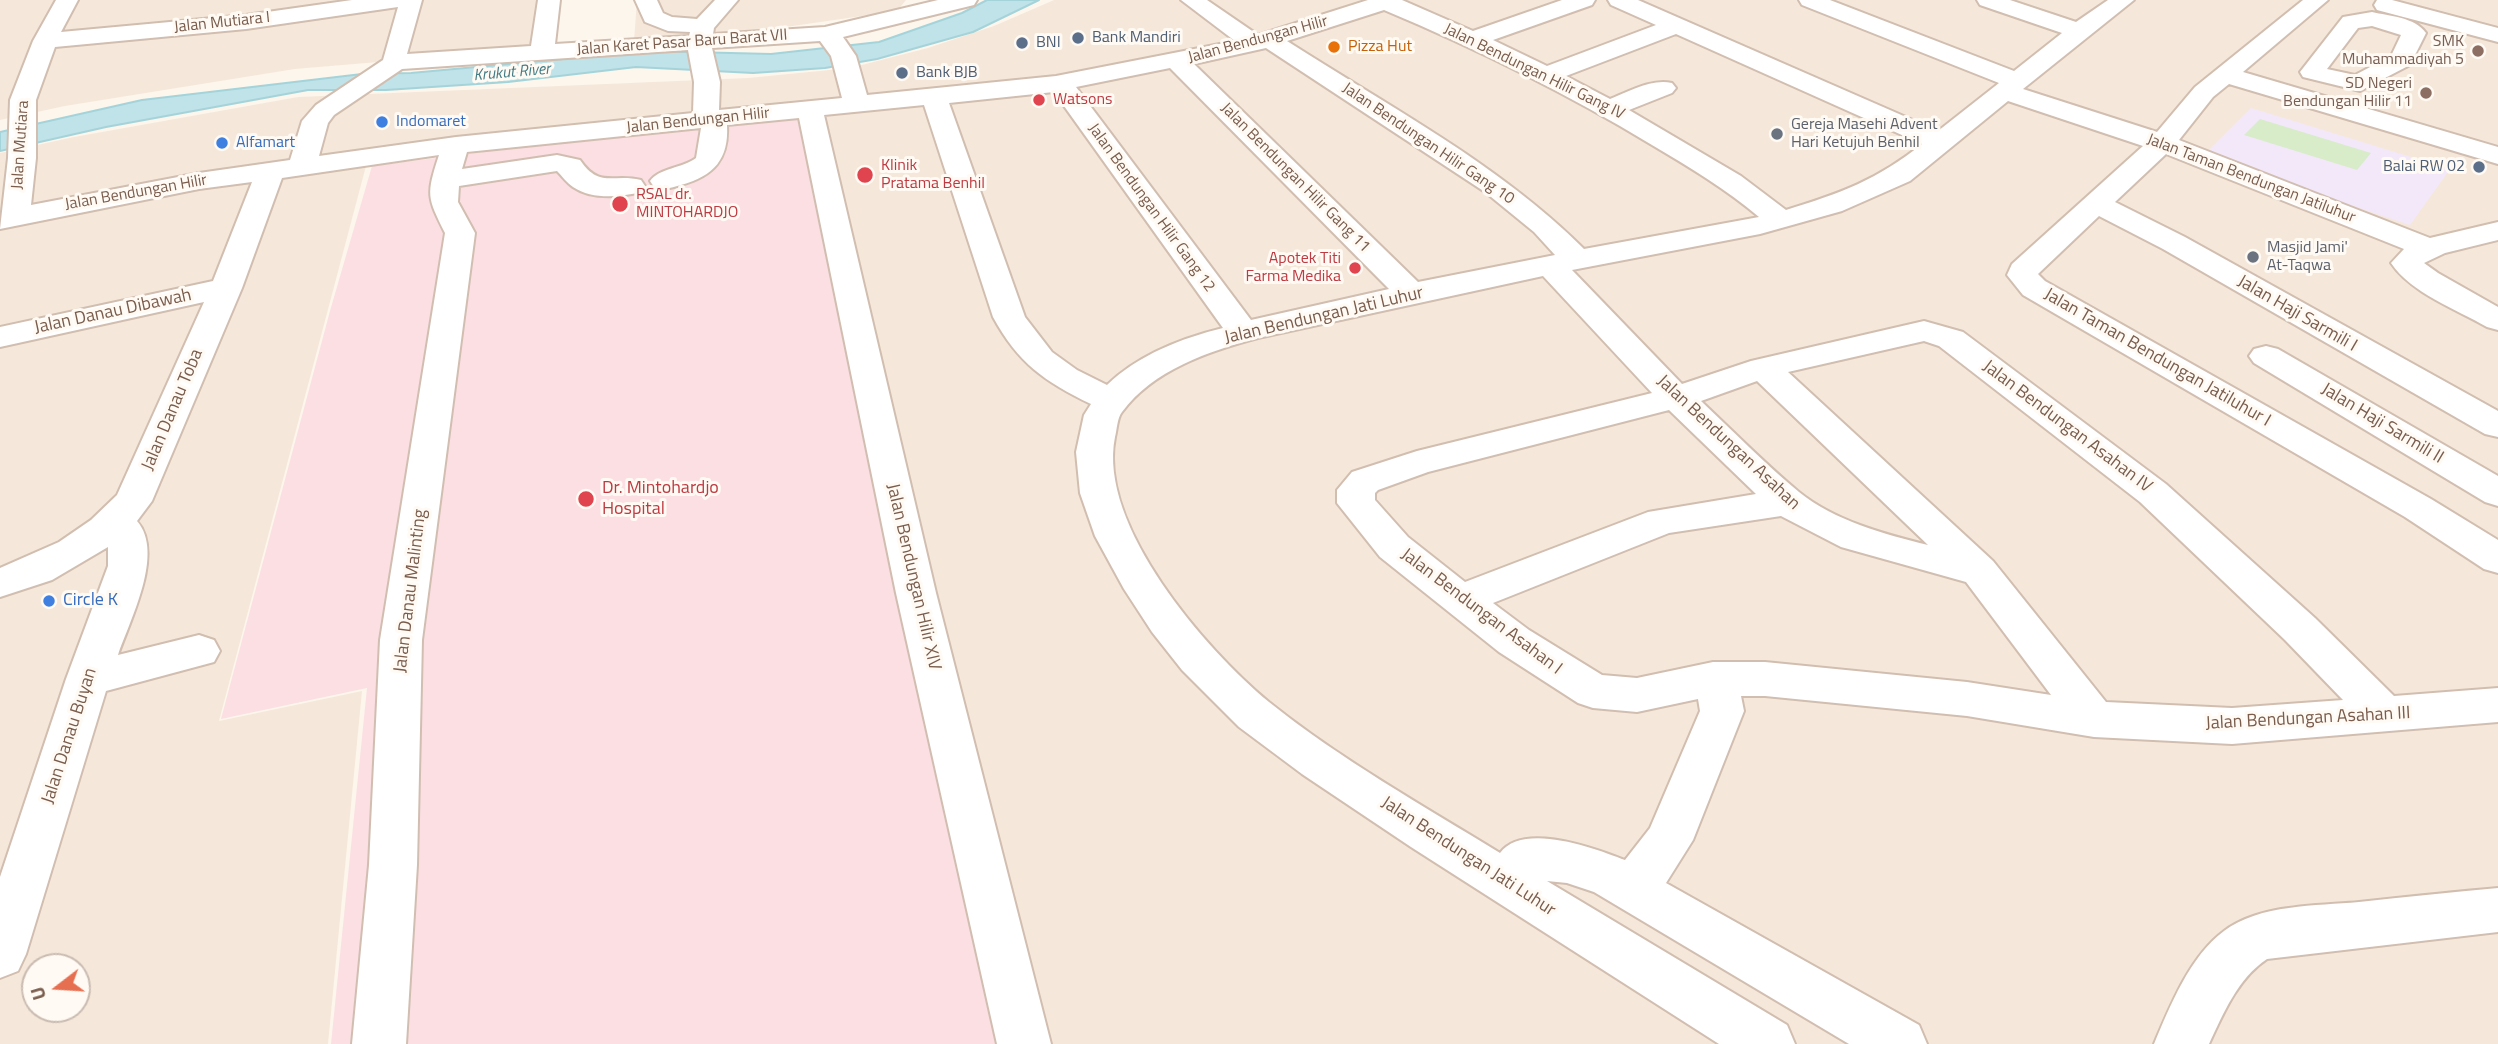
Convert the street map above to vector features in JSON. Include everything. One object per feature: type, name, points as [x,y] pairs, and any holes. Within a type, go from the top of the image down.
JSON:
[{"type":"street","name":"Jalan Mutiara","points":[[8,218],[22,158],[15,105],[67,0]]},
{"type":"street","name":"Jalan Mutiara I","points":[[45,41],[246,22],[399,0]]},
{"type":"street","points":[[392,66],[411,0]]},
{"type":"street","points":[[542,53],[549,0]]},
{"type":"street","points":[[646,0],[653,17],[701,39]]},
{"type":"street","points":[[664,181],[685,176],[709,160],[716,142],[710,120],[701,39],[727,0]]},
{"type":"street","points":[[856,104],[850,71],[832,40],[832,27],[881,0]]},
{"type":"street","name":"Jalan Karet Pasar Baru Barat VII","points":[[392,66],[701,39],[832,40],[966,0]]},
{"type":"street","name":"Jalan Bendungan Hilir Gang 10","points":[[1192,0],[1495,186],[1545,226],[1564,263]]},
{"type":"street","points":[[1471,40],[1584,0]]},
{"type":"street","points":[[1619,0],[1941,142]]},
{"type":"street","name":"Jalan Taman Bendungan Jatiluhur","points":[[1810,0],[2006,82],[2430,249]]},
{"type":"street","points":[[1988,0],[2079,32]]},
{"type":"street","name":"Jalan Bendungan Jati Luhur","points":[[1768,1044],[1506,883],[1339,774],[1252,713],[1167,622],[1122,551],[1100,504],[1094,465],[1096,439],[1102,415],[1133,379],[1174,357],[1242,332],[1412,294],[1782,221],[1867,193],[1900,175],[1941,142],[2006,82],[2123,0]]},
{"type":"street","name":"Jalan Taman Bendungan Jatiluhur I","points":[[2317,0],[2204,92],[2162,143],[2095,203],[2062,238],[2023,271],[2026,281],[2418,508],[2498,559]]},
{"type":"street","name":"Jalan Bendungan Hilir","points":[[8,218],[123,194],[287,168],[451,162],[710,120],[1060,83],[1262,42],[1389,1]]},
{"type":"street","name":"Jalan Bendungan Hilir Gang IV","points":[[1389,1],[1610,108],[1738,188],[1782,221]]},
{"type":"street","points":[[199,25],[216,2]]},
{"type":"street","points":[[2374,8],[2414,33],[2401,60],[2360,83],[2318,75],[2312,69],[2351,22],[2374,8],[2498,35]]},
{"type":"street","points":[[232,44],[246,22]]},
{"type":"street","points":[[1544,76],[1675,26]]},
{"type":"street","name":"Jalan Bendungan Hilir Gang 11","points":[[1177,61],[1412,294]]},
{"type":"street","name":"Jalan Danau Toba","points":[[0,583],[86,545],[116,522],[133,500],[226,288],[287,168],[315,121],[325,110],[392,66]]},
{"type":"street","points":[[2225,75],[2498,156]]},
{"type":"street","points":[[2298,97],[2318,75]]},
{"type":"street","name":"Jalan Bendungan Hilir Gang 12","points":[[1060,83],[1242,332]]},
{"type":"street","points":[[1610,108],[1663,88]]},
{"type":"street","points":[[933,97],[1009,317],[1020,339],[1051,371],[1113,401]]},
{"type":"street","name":"Jalan Bendungan Hilir XIV","points":[[810,109],[916,593],[1024,1044]]},
{"type":"street","points":[[451,162],[557,163],[570,166],[578,179],[601,188],[631,186]]},
{"type":"street","name":"Jalan Danau Malinting","points":[[379,1044],[393,865],[401,640],[460,233],[444,202],[451,162]]},
{"type":"street","name":"Jalan Haji Sarmili I","points":[[2095,203],[2174,243],[2498,426]]},
{"type":"street","points":[[2498,231],[2430,249],[2411,256],[2406,263],[2427,280],[2498,320]]},
{"type":"street","name":"Jalan Bendungan Asahan","points":[[1564,263],[1677,397],[1787,502],[1807,516],[1899,553],[1979,571]]},
{"type":"street","name":"Jalan Danau Dibawah","points":[[0,337],[226,288]]},
{"type":"street","name":"Jalan Bendungan Asahan IV","points":[[1677,397],[1763,368],[1924,331],[1933,331],[1951,339],[2152,493],[2300,629],[2385,715]]},
{"type":"street","name":"Jalan Haji Sarmili II","points":[[2266,356],[2498,493]]},
{"type":"street","points":[[1763,368],[1979,571],[2094,719]]},
{"type":"street","name":"Jalan Bendungan Asahan I","points":[[1677,397],[1417,463],[1364,481],[1356,490],[1356,503],[1394,547],[1460,600],[1514,641],[1593,691],[1637,695],[1713,679],[1765,679],[1967,699],[2094,719]]},
{"type":"street","points":[[1460,600],[1662,522],[1787,502]]},
{"type":"street","name":"Jalan Danau Buyan","points":[[0,954],[88,679],[128,566],[127,535],[116,522]]},
{"type":"street","points":[[88,679],[199,651]]},
{"type":"street","points":[[1633,890],[1669,840],[1722,711],[1720,694],[1713,679]]},
{"type":"street","name":"Jalan Bendungan Asahan III","points":[[2094,719],[2232,726],[2498,705]]},
{"type":"street","points":[[1506,883],[1521,862],[1567,859],[1611,877],[1900,1044]]},
{"type":"street","points":[[2181,1044],[2214,980],[2252,941],[2281,933],[2498,911]]},
{"type":"shaded area","points":[[0,0],[544,0],[546,48],[295,69],[65,106],[0,120]]},
{"type":"shaded area","points":[[637,0],[906,0],[897,11],[737,34],[634,41]]},
{"type":"shaded area","points":[[1054,0],[2498,0],[2498,1044],[1015,1044],[807,110],[366,166],[219,721],[362,691],[328,1044],[0,1044],[0,153],[298,97],[748,78],[850,68],[928,48],[994,26]]},
{"type":"shaded area","points":[[2251,108],[2450,169],[2410,225],[2203,156]]},
{"type":"shaded area","name":"Dr. Mintohardjo Hospital","points":[[807,111],[1012,1044],[331,1044],[367,688],[221,719],[330,311],[372,166]]},
{"type":"green space","points":[[2260,119],[2371,153],[2357,170],[2244,135]]},
{"type":"water","name":"Krukut River","points":[[987,0],[1039,0],[973,32],[877,59],[825,68],[753,73],[636,67],[508,82],[386,90],[308,90],[106,127],[0,151],[0,132],[142,100],[362,74],[411,73],[650,51],[771,54],[879,42],[962,13]]},
{"type":"place","name":"Bank Mandiri","points":[[1078,38]]},
{"type":"place","name":"BNI","points":[[1022,43]]},
{"type":"place","name":"Pizza Hut","points":[[1334,47]]},
{"type":"place","name":"SMK Muhammadiyah 5","points":[[2478,51]]},
{"type":"place","name":"Bank BJB","points":[[902,73]]},
{"type":"place","name":"SD Negeri Bendungan Hilir 11","points":[[2426,93]]},
{"type":"place","name":"Watsons","points":[[1039,100]]},
{"type":"place","name":"Indomaret","points":[[382,122]]},
{"type":"place","name":"Gereja Masehi Advent Hari Ketujuh Benhil","points":[[1777,134]]},
{"type":"place","name":"Alfamart","points":[[222,143]]},
{"type":"place","name":"Balai RW 02","points":[[2479,167]]},
{"type":"place","name":"Klinik Pratama Benhil","points":[[865,175]]},
{"type":"place","name":"RSAL dr. MINTOHARDJO","points":[[620,204]]},
{"type":"place","name":"Masjid Jami' At-Taqwa","points":[[2253,257]]},
{"type":"place","name":"Apotek Titi Farma Medika","points":[[1355,268]]},
{"type":"place","name":"Dr. Mintohardjo Hospital","points":[[586,499]]},
{"type":"place","name":"Circle K","points":[[49,601]]}]
